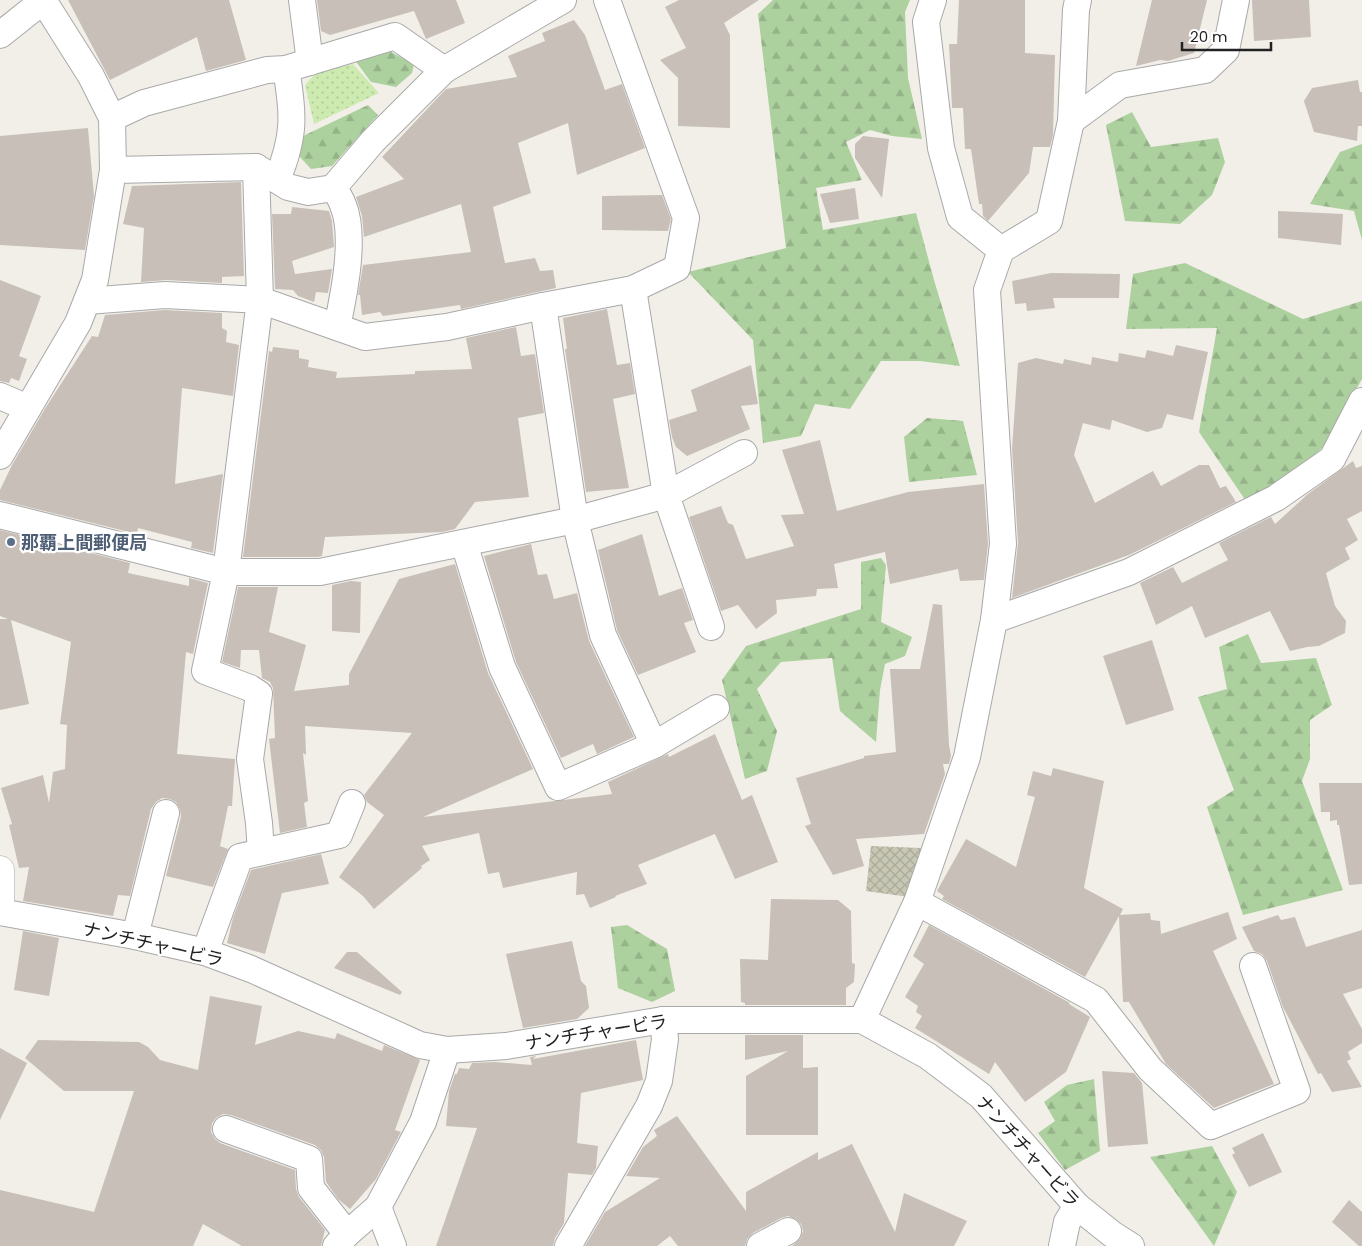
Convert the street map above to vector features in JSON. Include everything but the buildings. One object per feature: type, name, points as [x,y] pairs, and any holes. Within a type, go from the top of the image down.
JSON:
[{"type":"street","points":[[0,34],[43,0],[90,76],[112,118],[113,170],[94,280],[87,301],[78,323],[0,456]]},
{"type":"street","points":[[261,852],[250,759],[259,694],[250,688],[205,671],[226,572],[260,300],[267,174],[286,157],[292,130],[291,97],[298,66],[302,0]]},
{"type":"street","points":[[113,170],[267,174],[288,187],[308,192],[334,188],[373,141],[444,70],[563,0]]},
{"type":"street","points":[[87,301],[166,296],[260,300],[365,337],[447,327],[632,289],[677,268],[686,218],[607,0]]},
{"type":"street","points":[[933,0],[926,22],[941,148],[960,217],[1001,250]]},
{"type":"street","points":[[862,1020],[917,902],[967,757],[994,620],[1003,544],[987,290],[1001,250],[1049,221],[1071,121],[1078,0]]},
{"type":"street","points":[[1071,121],[1120,85],[1205,70],[1226,50],[1236,0]]},
{"type":"street","points":[[112,118],[144,103],[267,70],[298,66],[395,36],[444,70]]},
{"type":"street","points":[[334,188],[344,205],[348,231],[348,262],[337,327]]},
{"type":"street","points":[[632,289],[666,495],[711,627]]},
{"type":"street","points":[[543,306],[575,520],[603,635],[654,745]]},
{"type":"street","points":[[0,396],[28,408]]},
{"type":"street","points":[[994,620],[1129,572],[1276,498],[1332,459],[1362,401]]},
{"type":"street","points":[[0,515],[226,572],[320,572],[575,520],[666,495],[744,453]]},
{"type":"street","points":[[464,542],[502,667],[558,787],[654,745],[716,708]]},
{"type":"street","points":[[205,952],[240,857],[339,835],[352,803]]},
{"type":"street","points":[[135,936],[166,813]]},
{"type":"street","points":[[0,870],[0,905]]},
{"type":"street","points":[[917,902],[1096,1000],[1150,1069],[1211,1126],[1297,1091],[1253,966]]},
{"type":"street","name":"ナンチチャービラ","points":[[0,912],[135,936],[205,952],[251,969],[420,1045],[447,1050],[506,1046],[663,1020],[862,1020],[928,1056],[981,1096],[1077,1206],[1112,1234],[1131,1246]]},
{"type":"street","points":[[568,1246],[649,1106],[659,1081],[666,1039],[663,1020]]},
{"type":"street","points":[[226,1128],[309,1159],[311,1188],[341,1240],[378,1207],[423,1122],[447,1050]]},
{"type":"street","points":[[1062,1246],[1066,1222],[1077,1206]]},
{"type":"street","points":[[378,1207],[393,1246]]},
{"type":"street","points":[[760,1246],[788,1231]]},
{"type":"shaded area","points":[[871,846],[921,848],[909,897],[866,891]]},
{"type":"green space","points":[[773,0],[910,0],[905,12],[908,78],[922,139],[892,136],[870,130],[846,142],[862,180],[816,188],[823,230],[916,213],[960,366],[920,361],[881,361],[850,409],[815,404],[801,436],[763,443],[753,340],[688,272],[786,248],[758,14]]},
{"type":"green space","points":[[389,51],[414,64],[412,73],[396,87],[371,82],[354,59]]},
{"type":"green space","points":[[353,64],[379,93],[314,124],[305,85],[316,73]]},
{"type":"green space","points":[[368,105],[378,115],[332,166],[311,169],[299,156],[303,136]]},
{"type":"green space","points":[[1132,112],[1151,147],[1218,138],[1225,162],[1212,195],[1180,224],[1125,221],[1106,125]]},
{"type":"green space","points":[[1362,144],[1362,240],[1354,211],[1310,204],[1340,152]]},
{"type":"green space","points":[[1185,263],[1303,319],[1362,301],[1362,379],[1323,447],[1288,481],[1248,504],[1199,432],[1217,328],[1126,329],[1133,274]]},
{"type":"green space","points":[[927,418],[963,421],[977,475],[909,482],[904,437]]},
{"type":"green space","points":[[881,558],[886,565],[881,622],[912,637],[905,656],[885,664],[880,690],[876,742],[840,711],[832,658],[781,662],[757,689],[777,731],[767,771],[745,779],[722,680],[746,646],[861,609],[861,562]]},
{"type":"green space","points":[[1248,634],[1261,663],[1316,658],[1332,705],[1310,720],[1310,759],[1302,781],[1343,890],[1243,915],[1207,807],[1234,790],[1198,697],[1227,689],[1219,647]]},
{"type":"green space","points":[[627,925],[667,949],[675,991],[652,1002],[618,988],[611,927]]},
{"type":"green space","points":[[1094,1079],[1100,1151],[1065,1170],[1038,1133],[1055,1121],[1044,1102],[1067,1085]]},
{"type":"green space","points":[[1212,1146],[1237,1192],[1214,1246],[1150,1157]]},
{"type":"place","name":"那覇上間郵便局","points":[[11,542]]}]
